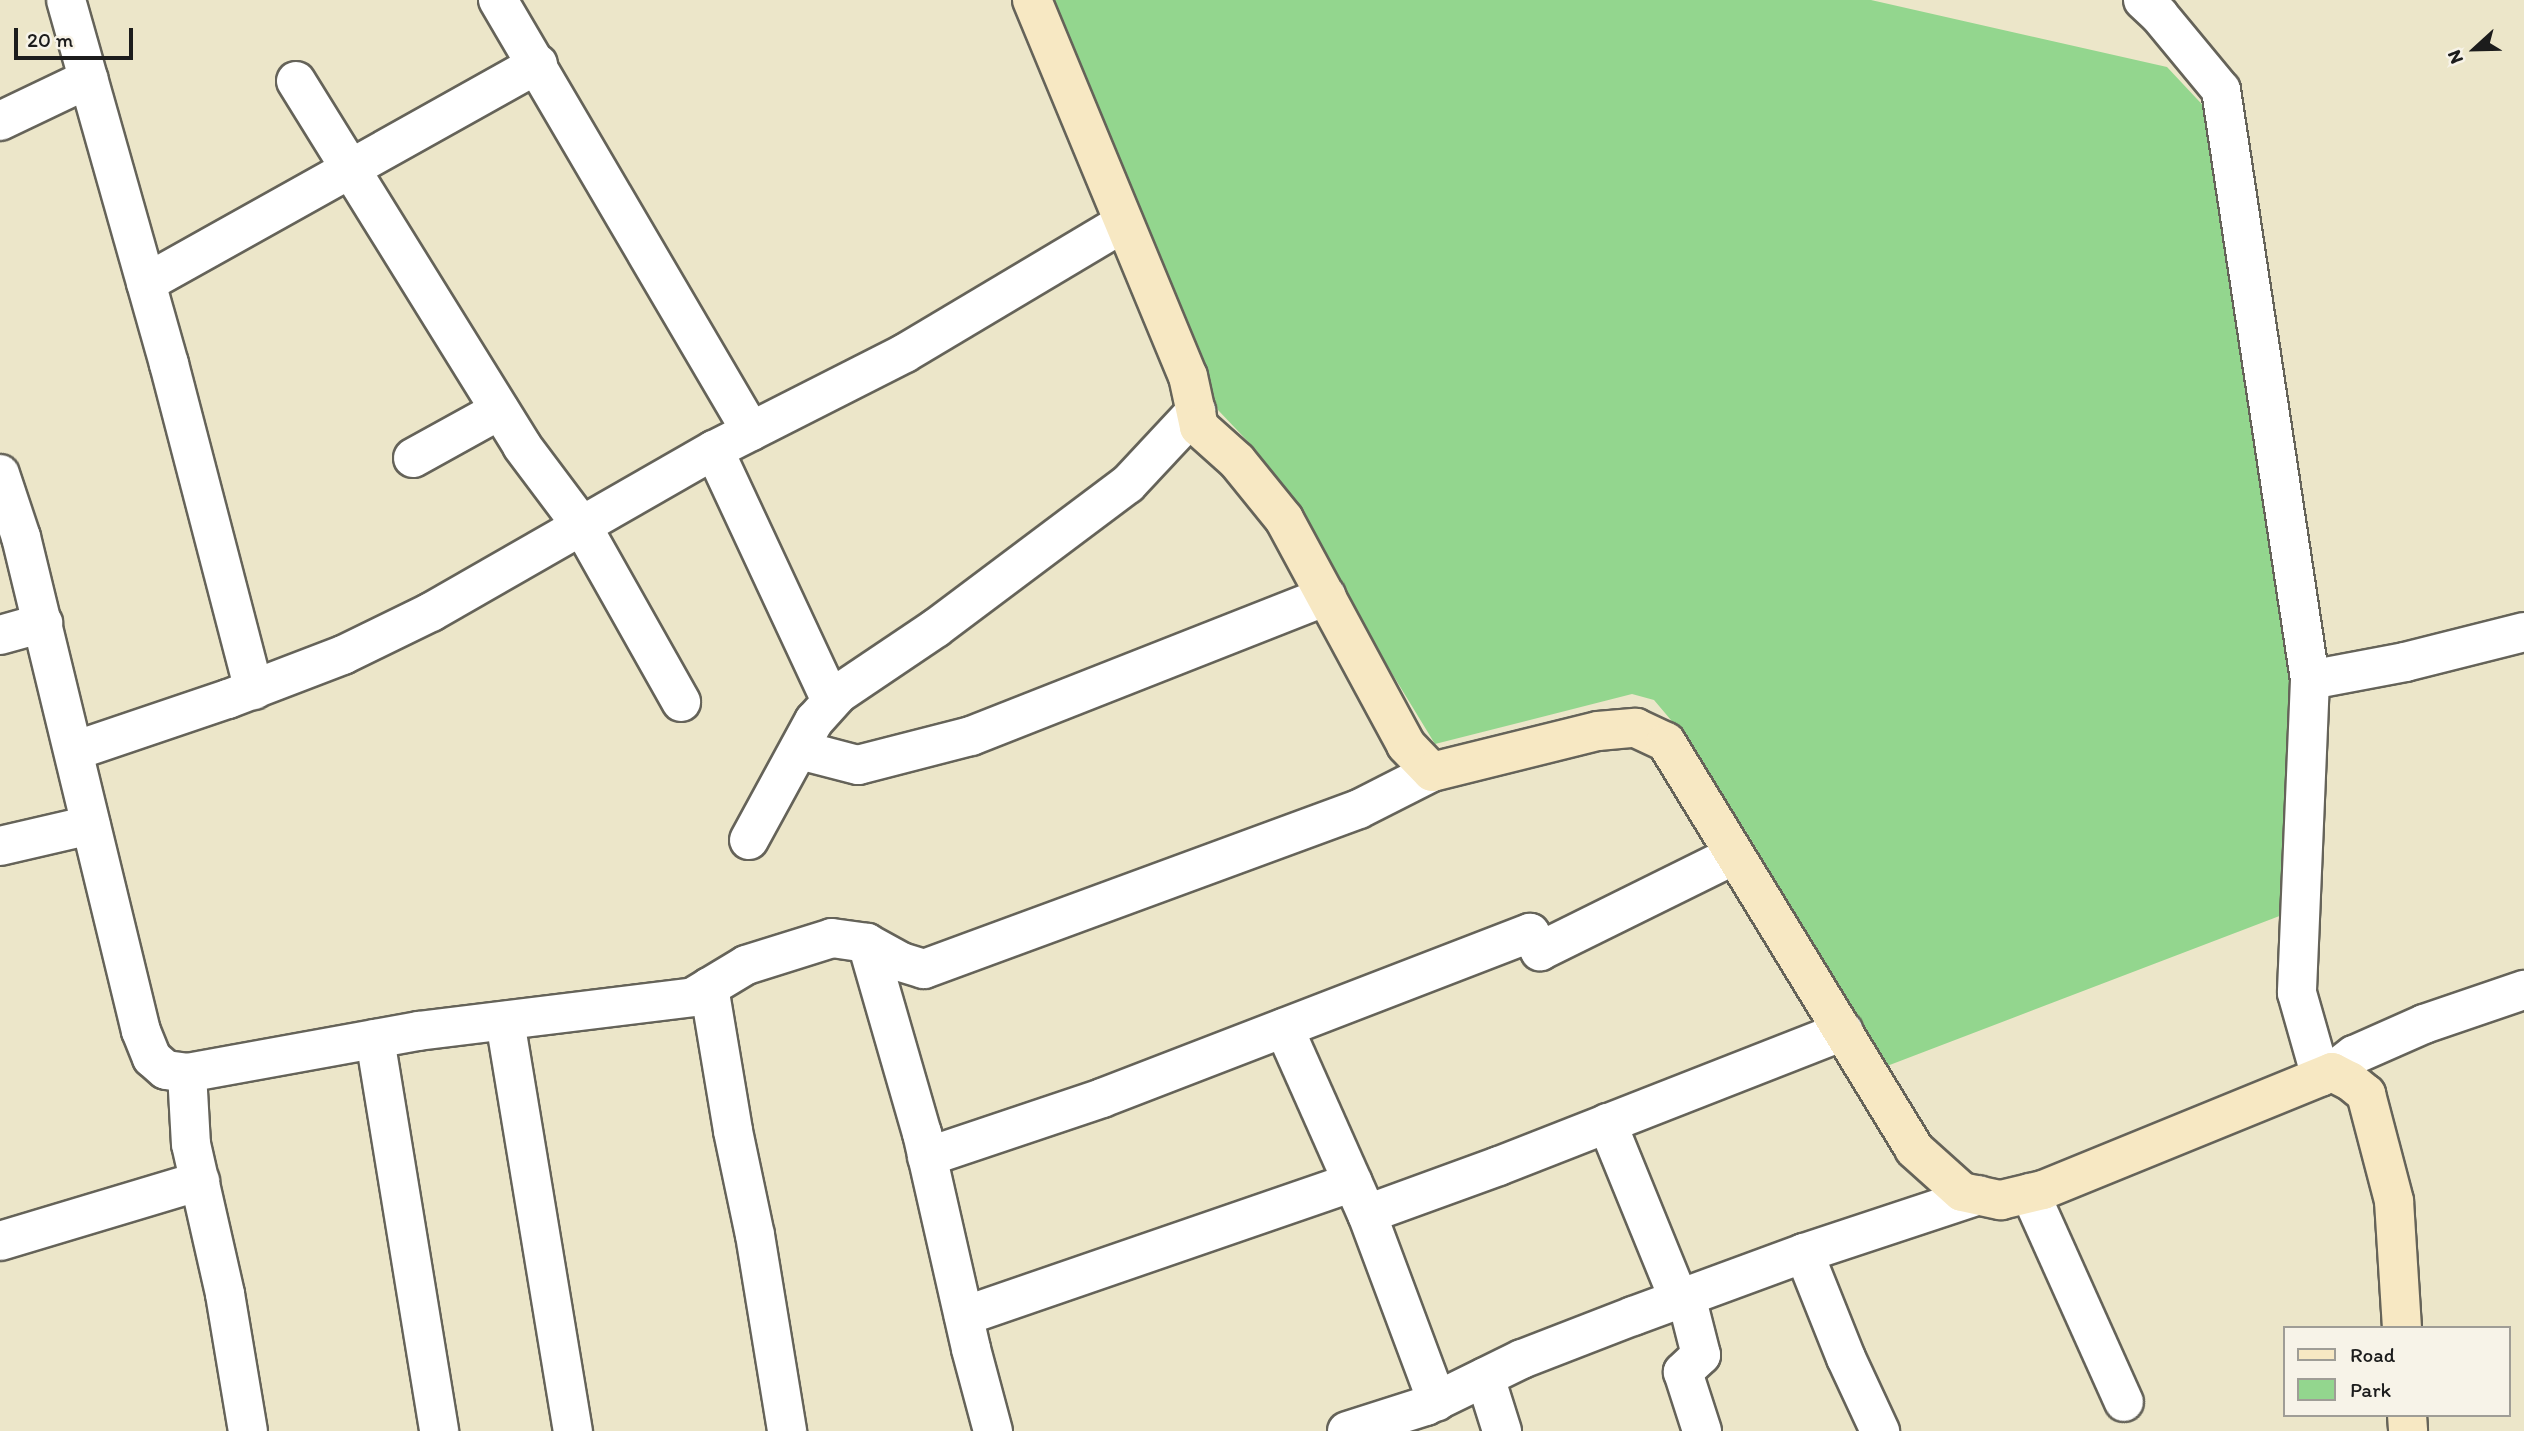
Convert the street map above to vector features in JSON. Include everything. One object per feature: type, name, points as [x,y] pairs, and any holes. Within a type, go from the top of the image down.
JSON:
[{"type":"street","points":[[66,0],[146,283],[254,690]]},
{"type":"street","points":[[498,0],[751,431]]},
{"type":"street","points":[[1032,0],[1188,376],[1199,427],[1237,461],[1284,519],[1406,745],[1432,772]]},
{"type":"street","points":[[2148,2],[2221,90],[2310,680],[2297,993],[2326,1074]]},
{"type":"street","points":[[146,283],[538,64]]},
{"type":"street","points":[[0,121],[88,79]]},
{"type":"street","points":[[296,81],[522,446],[582,526],[681,702]]},
{"type":"street","points":[[74,751],[254,690],[343,656],[431,612],[714,450],[905,353],[1123,223]]},
{"type":"street","points":[[413,458],[500,410]]},
{"type":"street","points":[[749,840],[814,720],[831,701],[936,628],[1128,484],[1196,411]]},
{"type":"street","points":[[714,450],[831,701]]},
{"type":"street","points":[[0,474],[21,537],[43,623],[141,1031],[152,1058],[166,1070],[187,1073],[375,1039],[693,997],[746,965],[832,938],[867,943],[901,962],[924,970],[1359,809],[1432,772],[1598,731],[1636,728],[1666,742],[1914,1149],[1962,1192],[2001,1200],[2030,1193],[2326,1074],[2354,1055],[2424,1024],[2524,990]]},
{"type":"street","points":[[800,750],[858,765],[971,736],[1326,596]]},
{"type":"street","points":[[0,635],[43,623]]},
{"type":"street","points":[[2310,680],[2405,662],[2524,632]]},
{"type":"street","points":[[0,846],[91,825]]},
{"type":"street","points":[[928,1157],[1102,1098],[1530,933],[1540,951],[1734,855]]},
{"type":"street","points":[[867,943],[928,1157],[993,1431]]},
{"type":"street","points":[[709,987],[733,1131],[755,1235],[787,1431]]},
{"type":"street","points":[[505,1021],[573,1431]]},
{"type":"street","points":[[1284,1028],[1360,1198],[1437,1401]]},
{"type":"street","points":[[964,1317],[1607,1124],[1843,1031]]},
{"type":"street","points":[[375,1039],[439,1431]]},
{"type":"street","points":[[187,1073],[191,1144],[225,1294],[248,1431]]},
{"type":"street","points":[[2326,1074],[2350,1081],[2366,1094],[2394,1200],[2402,1326]]},
{"type":"street","points":[[1607,1124],[1682,1298],[1701,1355],[1683,1372],[1702,1431]]},
{"type":"street","points":[[0,1241],[200,1181]]},
{"type":"street","points":[[2030,1193],[2124,1402]]},
{"type":"street","points":[[1347,1431],[1437,1401],[1522,1359],[1682,1298],[1804,1253],[1979,1195]]},
{"type":"street","points":[[1804,1253],[1846,1358],[1880,1431]]},
{"type":"street","points":[[1485,1377],[1502,1431]]},
{"type":"green space","points":[[1048,0],[1871,0],[2167,67],[2212,115],[2296,698],[2290,912],[1887,1066],[1747,833],[1676,726],[1654,700],[1632,694],[1435,744],[1256,450],[1218,410],[1133,193]]}]
